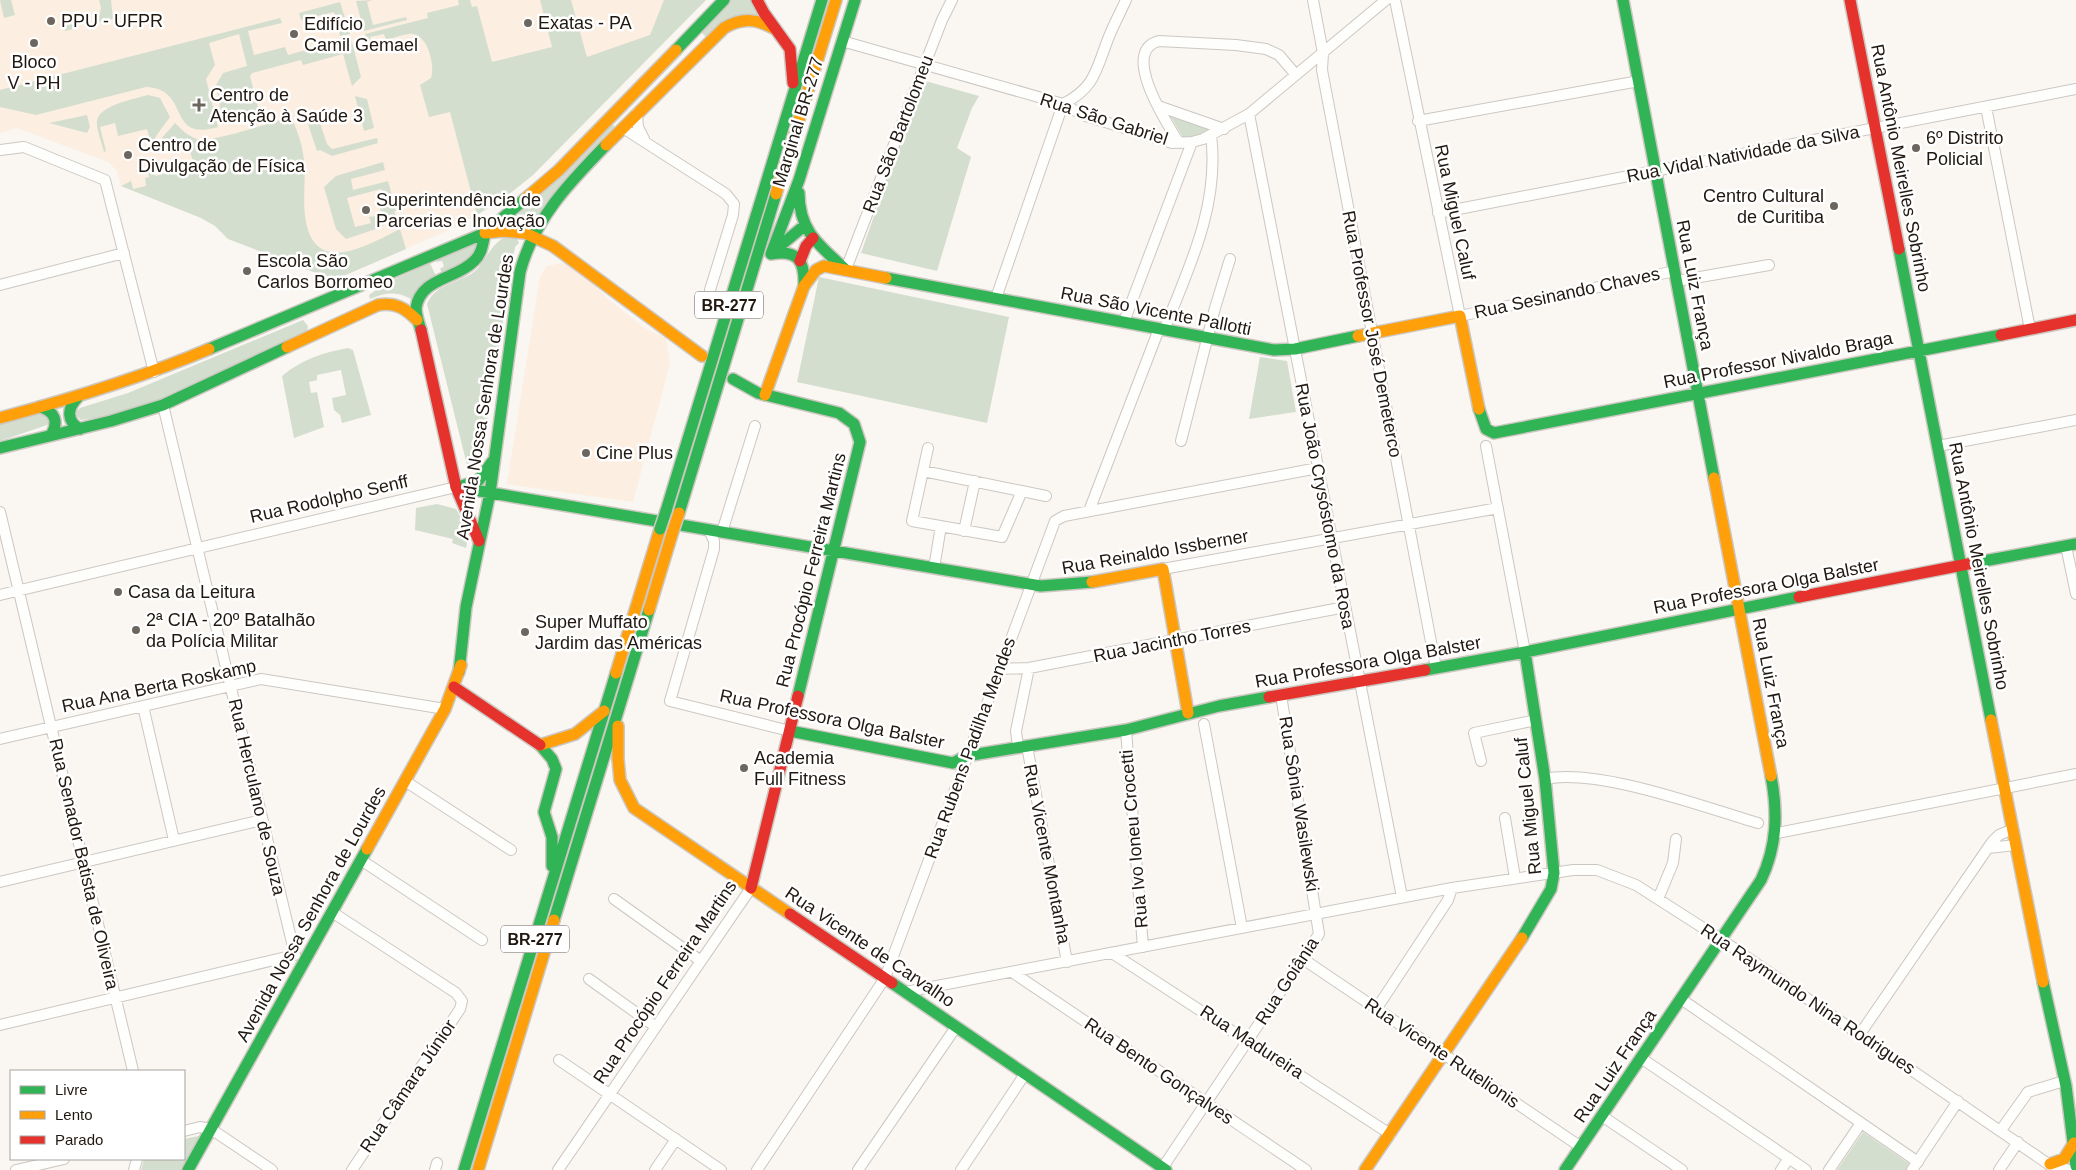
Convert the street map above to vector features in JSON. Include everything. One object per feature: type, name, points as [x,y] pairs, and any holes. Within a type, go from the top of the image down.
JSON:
[{"type":"main road","points":[[0,418],[78,398],[154,372],[485,233],[554,174],[724,0]]},
{"type":"main road","points":[[757,0],[775,29],[788,44],[793,58],[792,99]]},
{"type":"main road","name":"BR-277","points":[[478,1170],[618,716],[668,528],[666,511],[822,0]]},
{"type":"main road","name":"BR-277","points":[[464,1170],[606,709],[668,528],[679,513],[836,0]]},
{"type":"main road","name":"Marginal BR-277","points":[[731,343],[771,254],[800,180],[855,0]]},
{"type":"main road","name":"Rua Luiz França","points":[[1565,1170],[1763,878],[1770,862],[1777,833],[1775,796],[1623,0]]},
{"type":"main road","name":"Rua Antônio Meirelles Sobrinho","points":[[1850,0],[2064,1081],[2075,1141],[2076,1166]]},
{"type":"main road","name":"Avenida Nossa Senhora de Lourdes","points":[[188,1170],[300,958],[332,912],[445,709],[454,687],[459,672],[490,493],[492,461],[520,272],[526,247],[532,235],[568,186],[717,33],[732,22],[740,19],[759,20],[775,29]]},
{"type":"main road","points":[[622,105],[619,114],[623,128]]},
{"type":"main road","points":[[800,180],[798,205],[804,226],[813,238],[846,269]]},
{"type":"main road","points":[[771,254],[804,226]]},
{"type":"main road","points":[[485,233],[514,232],[532,235],[565,253],[702,356]]},
{"type":"main road","points":[[480,542],[476,526],[461,501],[456,487],[417,320],[416,302],[423,290],[474,264],[484,247],[485,233]]},
{"type":"main road","points":[[800,261],[806,246],[813,238]]},
{"type":"main road","points":[[733,379],[765,395],[804,286],[804,271],[800,261],[786,252],[771,254]]},
{"type":"main road","name":"Rua São Vicente Pallotti","points":[[804,286],[820,268],[829,266],[1274,350],[1295,349],[1460,316]]},
{"type":"main road","points":[[0,448],[80,429],[163,405],[378,306],[393,303],[402,306],[417,320]]},
{"type":"main road","name":"Rua Miguel Caluf","points":[[1460,316],[1481,420],[1486,429]]},
{"type":"main road","name":"Rua Professor Nivaldo Braga","points":[[1486,429],[1497,432],[2076,320]]},
{"type":"main road","name":"Rua Procópio Ferreira Martins","points":[[751,888],[859,451],[858,433],[854,424],[839,413],[765,395]]},
{"type":"main road","points":[[78,398],[70,405],[69,417],[75,426],[80,429]]},
{"type":"main road","points":[[40,407],[46,408],[55,417],[57,424],[52,436]]},
{"type":"main road","points":[[456,487],[470,485],[479,480],[492,461]]},
{"type":"main road","name":"Rua Rodolpho Senff","points":[[456,487],[668,528]]},
{"type":"main road","name":"Rua Reinaldo Issberner","points":[[668,528],[722,532],[1030,584],[1068,586],[1163,569]]},
{"type":"main road","name":"Rua Professora Olga Balster","points":[[790,731],[947,762],[960,761],[966,756],[1126,730],[1188,713],[1525,652],[1739,608],[2071,545]]},
{"type":"main road","points":[[1163,569],[1188,713]]},
{"type":"main road","name":"Rua Miguel Caluf","points":[[1365,1170],[1536,918],[1551,889],[1554,873],[1545,779],[1525,652]]},
{"type":"main road","points":[[454,687],[540,745],[552,759],[556,769],[544,812],[552,837],[552,884]]},
{"type":"main road","points":[[540,745],[560,742],[576,735],[586,729],[606,709]]},
{"type":"main road","name":"Rua Vicente de Carvalho","points":[[618,716],[620,782],[626,797],[634,808],[1163,1169]]},
{"type":"main road","points":[[2054,1167],[2064,1159],[2075,1141]]},
{"type":"street","name":"Rua São Bartolomeu","points":[[846,269],[924,65],[952,0]]},
{"type":"street","points":[[996,298],[1063,104],[1080,94],[1096,74],[1110,34],[1126,0]]},
{"type":"street","name":"Rua Professor José Demeterco","points":[[1312,0],[1323,53],[1322,70],[1436,668]]},
{"type":"street","name":"Rua São Gabriel","points":[[842,42],[1063,104],[1083,116],[1179,143],[1192,142],[1224,129],[1249,114],[1386,0]]},
{"type":"street","name":"Rua Miguel Caluf","points":[[1394,0],[1460,316]]},
{"type":"street","points":[[1179,143],[1147,82],[1144,67],[1147,49],[1156,42],[1236,45],[1266,49],[1279,55],[1296,75]]},
{"type":"street","points":[[1418,121],[1639,81]]},
{"type":"street","name":"Rua Vidal Natividade da Silva","points":[[1438,213],[2076,89]]},
{"type":"street","points":[[1158,106],[1224,129]]},
{"type":"street","points":[[1986,107],[2030,329]]},
{"type":"street","points":[[637,113],[638,127],[644,139]]},
{"type":"street","name":"Rua João Crysóstomo da Rosa","points":[[1249,114],[1402,897]]},
{"type":"street","points":[[623,128],[644,139],[726,194],[732,201],[733,215],[710,290]]},
{"type":"street","points":[[1089,511],[1206,221],[1213,152],[1211,135]]},
{"type":"street","points":[[1124,322],[1192,142]]},
{"type":"street","points":[[0,150],[21,146],[104,180],[154,372]]},
{"type":"street","points":[[0,285],[124,253]]},
{"type":"street","points":[[1181,441],[1207,338],[1230,259]]},
{"type":"street","name":"Rua Sesinando Chaves","points":[[1460,316],[1676,276],[1769,265]]},
{"type":"street","name":"Rua Herculano de Souza","points":[[163,405],[262,820],[300,958]]},
{"type":"street","points":[[1938,446],[2076,420]]},
{"type":"street","points":[[722,532],[755,426]]},
{"type":"street","name":"Rua Miguel Caluf","points":[[1486,446],[1525,652]]},
{"type":"street","points":[[928,448],[912,521],[1002,537],[1022,491]]},
{"type":"street","points":[[1089,511],[1318,468]]},
{"type":"street","points":[[923,471],[1046,496]]},
{"type":"street","points":[[964,531],[975,481]]},
{"type":"street","name":"Rua Rodolpho Senff","points":[[0,595],[456,487]]},
{"type":"street","name":"Rua Reinaldo Issberner","points":[[1163,569],[1498,508]]},
{"type":"street","name":"Rua Rubens Padilha Mendes","points":[[757,1170],[885,978],[1030,584],[1057,518],[1089,511]]},
{"type":"street","name":"Rua Senador Batista de Oliveira","points":[[0,512],[133,1070]]},
{"type":"street","points":[[934,568],[941,526]]},
{"type":"street","name":"Rua Professora Olga Balster","points":[[709,530],[714,541],[714,548],[670,701],[790,731]]},
{"type":"street","points":[[2071,545],[2076,594]]},
{"type":"street","name":"Rua Jacintho Torres","points":[[999,669],[1029,668],[1345,607]]},
{"type":"street","name":"Rua Vicente Montanha","points":[[1029,668],[1016,732],[1022,746],[1067,962]]},
{"type":"street","name":"Rua Ana Berta Roskamp","points":[[0,739],[251,680],[269,680],[445,709]]},
{"type":"street","name":"Rua Sônia Wasilewski","points":[[1281,695],[1317,913]]},
{"type":"street","points":[[143,706],[174,840]]},
{"type":"street","points":[[1481,761],[1474,733],[1536,720]]},
{"type":"street","points":[[1204,724],[1242,928]]},
{"type":"street","name":"Rua Ivo Ioneu Crocetti","points":[[1126,730],[1143,947]]},
{"type":"street","points":[[1777,833],[2076,774]]},
{"type":"street","points":[[1545,779],[1561,776],[1627,786],[1758,823]]},
{"type":"street","points":[[405,781],[511,850]]},
{"type":"street","points":[[1505,818],[1515,878]]},
{"type":"street","points":[[0,882],[262,820]]},
{"type":"street","points":[[1860,1034],[1988,848],[1999,836],[2013,829]]},
{"type":"street","points":[[1658,899],[1673,863],[1676,840]]},
{"type":"street","points":[[1988,848],[2016,845]]},
{"type":"street","points":[[361,860],[482,940]]},
{"type":"street","name":"Rua Raymundo Nina Rodrigues","points":[[905,992],[1402,897],[1515,878],[1584,869],[1609,873],[1636,885],[1722,940],[2054,1167],[2068,1170]]},
{"type":"street","name":"Rua Procópio Ferreira Martins","points":[[558,1170],[751,888]]},
{"type":"street","points":[[1377,1008],[1448,900],[1452,888]]},
{"type":"street","points":[[614,899],[701,961]]},
{"type":"street","name":"Rua Câmara Júnior","points":[[332,912],[456,994],[462,1001],[460,1009],[352,1170]]},
{"type":"street","name":"Rua Goiânia","points":[[1163,1169],[1319,934],[1317,913]]},
{"type":"street","name":"Rua Madureira","points":[[1112,953],[1249,1040],[1390,1134]]},
{"type":"street","points":[[0,1025],[300,958]]},
{"type":"street","name":"Rua Vicente Rutelionis","points":[[1303,959],[1581,1147]]},
{"type":"street","name":"Rua Bento Gonçalves","points":[[1012,972],[1306,1170]]},
{"type":"street","points":[[589,979],[656,1027]]},
{"type":"street","points":[[1681,999],[1861,1123],[1915,1166],[1958,1101]]},
{"type":"street","points":[[858,1170],[956,1027]]},
{"type":"street","points":[[1641,1058],[1806,1170]]},
{"type":"street","points":[[559,1060],[721,1170]]},
{"type":"street","points":[[961,1170],[1025,1074]]},
{"type":"street","points":[[2001,1130],[2028,1092],[2064,1081]]},
{"type":"street","points":[[1602,1116],[1682,1170]]},
{"type":"street","points":[[1829,1170],[1861,1123]]},
{"type":"street","points":[[185,1131],[200,1127],[211,1129],[272,1170]]},
{"type":"street","points":[[655,1170],[676,1139]]},
{"type":"street","points":[[1999,1170],[2018,1142]]},
{"type":"street","points":[[1781,1170],[1789,1158]]},
{"type":"street","points":[[16,1170],[60,1160]]},
{"type":"shaded area","points":[[0,0],[706,0],[533,175],[508,195],[458,226],[334,280],[227,228],[121,186],[117,171],[108,162],[17,128],[0,133]]},
{"type":"shaded area","points":[[568,262],[595,284],[605,297],[646,329],[666,338],[670,363],[633,502],[507,484],[540,277],[547,266]]},
{"type":"green space","points":[[0,0],[11,0],[15,15],[4,18]]},
{"type":"green space","points":[[99,0],[111,0],[113,19],[98,22],[101,8]]},
{"type":"green space","points":[[372,0],[367,2],[373,25],[406,17],[407,20],[364,31],[356,1]]},
{"type":"green space","points":[[458,0],[470,0],[472,7],[477,6],[492,62],[552,47],[540,0],[571,0],[587,57],[650,35],[664,0],[706,0],[533,175],[508,195],[477,215],[450,112],[429,117],[420,85],[431,78],[432,73],[427,46],[419,36],[413,34],[386,40],[384,34],[370,37],[371,41],[367,42],[365,34],[428,18],[427,13],[459,5]]},
{"type":"green space","points":[[724,0],[757,0],[759,20],[709,40],[697,28]]},
{"type":"green space","points":[[340,2],[350,34],[340,36],[334,12],[301,20],[299,13]]},
{"type":"green space","points":[[60,11],[74,16],[77,28],[65,31]]},
{"type":"green space","points":[[280,18],[282,23],[248,31],[254,55],[285,47],[288,55],[327,44],[329,51],[339,49],[338,42],[351,38],[361,77],[352,86],[343,54],[303,65],[301,60],[252,73],[250,76],[260,115],[268,113],[268,115],[257,120],[231,121],[223,115],[216,85],[223,73],[247,66],[239,34],[209,43],[215,65],[206,79],[218,127],[202,130],[191,127],[184,121],[169,96],[160,90],[146,87],[36,115],[0,107],[0,90]]},
{"type":"green space","points":[[922,80],[979,96],[972,108],[957,148],[971,157],[937,271],[861,253]]},
{"type":"green space","points":[[148,95],[160,98],[170,117],[156,136],[153,151],[147,129],[118,136],[115,123],[100,127],[106,151],[104,152],[97,128],[99,115],[118,104]]},
{"type":"green space","points":[[355,96],[367,99],[374,128],[364,131]]},
{"type":"green space","points":[[316,111],[327,144],[332,149],[377,138],[378,143],[332,156],[320,150],[317,151],[305,115]]},
{"type":"green space","points":[[1169,114],[1210,130],[1199,136],[1184,139]]},
{"type":"green space","points":[[87,115],[90,127],[87,133],[49,123]]},
{"type":"green space","points":[[287,118],[295,126],[302,148],[305,168],[305,216],[310,235],[318,247],[330,252],[357,249],[400,229],[406,249],[334,280],[228,239],[215,226],[201,218],[121,186],[131,181],[133,189],[146,186],[145,178],[149,177],[147,169],[153,167],[155,176],[194,166],[188,143],[158,150],[160,140],[175,123],[191,136],[197,139],[204,139],[255,128]]},
{"type":"green space","points":[[612,124],[617,129],[532,228],[517,212]]},
{"type":"green space","points":[[383,162],[385,170],[351,179],[353,190],[388,181],[393,199],[385,201],[381,189],[347,198],[355,227],[371,223],[369,217],[376,216],[379,228],[346,239],[336,229],[324,187],[336,176]]},
{"type":"green space","points":[[394,202],[396,211],[394,212],[398,218],[382,226],[380,206]]},
{"type":"green space","points":[[505,237],[517,239],[519,243],[515,247],[480,464],[477,468],[468,469],[427,304],[430,298],[440,289],[476,270],[495,245]]},
{"type":"green space","points":[[479,240],[471,258],[442,273],[440,269],[444,266],[442,261],[437,262],[435,258]]},
{"type":"green space","points":[[430,263],[436,276],[413,300],[397,294],[381,295],[370,299],[369,295],[386,283]]},
{"type":"green space","points":[[819,277],[1009,317],[987,423],[797,382]]},
{"type":"green space","points":[[303,320],[308,326],[307,331],[198,386],[141,407],[111,415],[81,420],[77,416],[77,411],[80,408],[128,393]]},
{"type":"green space","points":[[348,348],[353,350],[371,415],[342,423],[340,415],[334,410],[332,398],[346,395],[341,370],[317,375],[317,380],[309,382],[311,393],[317,392],[324,427],[294,438],[282,376],[313,358]]},
{"type":"green space","points":[[1260,357],[1287,361],[1296,412],[1249,419]]},
{"type":"green space","points":[[32,414],[47,414],[50,421],[47,425],[0,441],[0,423]]},
{"type":"green space","points":[[437,504],[456,509],[467,532],[466,548],[452,543],[453,539],[415,530],[416,508]]},
{"type":"green space","points":[[1863,1132],[1911,1165],[1908,1170],[1837,1170]]},
{"type":"green space","points":[[203,1135],[183,1170],[141,1170],[144,1160],[185,1160],[185,1139]]},
{"type":"traffic: fast","points":[[676,50],[724,0]]},
{"type":"traffic: fast","points":[[666,511],[822,0]]},
{"type":"traffic: fast","points":[[771,254],[799,180],[855,0]]},
{"type":"traffic: fast","points":[[1623,0],[1714,478]]},
{"type":"traffic: fast","points":[[459,672],[466,607],[490,493],[520,272],[534,235],[554,203],[606,145]]},
{"type":"traffic: fast","points":[[799,193],[803,218],[812,236],[845,269]]},
{"type":"traffic: fast","points":[[679,513],[776,194]]},
{"type":"traffic: fast","points":[[209,349],[485,233],[525,199]]},
{"type":"traffic: fast","points":[[775,250],[804,226]]},
{"type":"traffic: fast","points":[[421,330],[416,311],[419,298],[432,285],[467,267],[474,261],[480,252],[485,233]]},
{"type":"traffic: fast","points":[[1899,249],[1991,720]]},
{"type":"traffic: fast","points":[[771,254],[788,253],[794,255],[803,270],[804,286]]},
{"type":"traffic: fast","points":[[886,278],[1274,350],[1295,349],[1358,336]]},
{"type":"traffic: fast","points":[[1479,409],[1486,429],[1494,433],[2001,335]]},
{"type":"traffic: fast","points":[[0,448],[111,421],[163,405],[287,347]]},
{"type":"traffic: fast","points":[[733,379],[758,393],[839,413],[854,424],[860,442],[798,696]]},
{"type":"traffic: fast","points":[[78,397],[70,410],[70,418],[75,426],[80,429]]},
{"type":"traffic: fast","points":[[40,407],[49,411],[54,418],[55,426],[51,435]]},
{"type":"traffic: fast","points":[[459,487],[479,480],[492,462]]},
{"type":"traffic: fast","points":[[456,487],[1041,586],[1092,582]]},
{"type":"traffic: fast","points":[[660,529],[666,511]]},
{"type":"traffic: fast","points":[[1973,563],[2076,544]]},
{"type":"traffic: fast","points":[[1425,670],[1799,597]]},
{"type":"traffic: fast","points":[[554,920],[649,610]]},
{"type":"traffic: fast","points":[[1522,938],[1551,889],[1554,873],[1545,779],[1525,652]]},
{"type":"traffic: fast","points":[[464,1170],[616,673]]},
{"type":"traffic: fast","points":[[790,731],[953,763],[966,756],[1126,730],[1219,706],[1269,697]]},
{"type":"traffic: fast","points":[[540,745],[552,759],[556,769],[544,812],[552,837],[552,866]]},
{"type":"traffic: fast","points":[[1565,1170],[1761,880],[1770,855],[1775,829],[1775,803],[1771,776]]},
{"type":"traffic: fast","points":[[188,1170],[367,849]]},
{"type":"traffic: fast","points":[[2043,982],[2066,1086],[2076,1166]]},
{"type":"traffic: fast","points":[[892,983],[1166,1170]]},
{"type":"traffic: slow","points":[[776,194],[836,0]]},
{"type":"traffic: slow","points":[[606,145],[724,28],[737,22],[756,21],[775,29]]},
{"type":"traffic: slow","points":[[525,199],[559,170],[676,50]]},
{"type":"traffic: slow","points":[[485,233],[503,231],[525,233],[553,246],[702,356]]},
{"type":"traffic: slow","points":[[765,395],[804,286],[816,270],[824,266],[886,278]]},
{"type":"traffic: slow","points":[[287,347],[378,305],[395,305],[408,312],[417,320]]},
{"type":"traffic: slow","points":[[1358,336],[1460,316],[1479,409]]},
{"type":"traffic: slow","points":[[0,418],[106,387],[209,349]]},
{"type":"traffic: slow","points":[[1714,478],[1771,776]]},
{"type":"traffic: slow","points":[[673,531],[679,513]]},
{"type":"traffic: slow","points":[[616,673],[660,529]]},
{"type":"traffic: slow","points":[[649,610],[673,531]]},
{"type":"traffic: slow","points":[[1092,582],[1163,569],[1188,713]]},
{"type":"traffic: slow","points":[[367,849],[445,709],[461,665]]},
{"type":"traffic: slow","points":[[540,745],[575,734],[604,711]]},
{"type":"traffic: slow","points":[[1991,720],[2043,982]]},
{"type":"traffic: slow","points":[[618,726],[620,780],[634,808],[790,914]]},
{"type":"traffic: slow","points":[[478,1170],[554,920]]},
{"type":"traffic: slow","points":[[1365,1170],[1522,938]]},
{"type":"traffic: slow","points":[[2050,1164],[2064,1159],[2074,1143]]},
{"type":"traffic: jam","points":[[757,0],[790,49],[793,83]]},
{"type":"traffic: jam","points":[[1850,0],[1899,249]]},
{"type":"traffic: jam","points":[[800,261],[806,246],[813,238]]},
{"type":"traffic: jam","points":[[2001,335],[2076,320]]},
{"type":"traffic: jam","points":[[421,330],[456,487],[479,541]]},
{"type":"traffic: jam","points":[[1799,597],[1973,563]]},
{"type":"traffic: jam","points":[[1269,697],[1425,670]]},
{"type":"traffic: jam","points":[[454,687],[540,745]]},
{"type":"traffic: jam","points":[[751,888],[798,696]]},
{"type":"traffic: jam","points":[[790,914],[892,983]]},
{"type":"place","name":"PPU - UFPR","points":[[51,21]]},
{"type":"place","name":"Exatas - PA","points":[[528,23]]},
{"type":"place","name":"Edifício Camil Gemael","points":[[294,34]]},
{"type":"place","name":"Bloco V - PH","points":[[34,43]]},
{"type":"place","name":"Centro de Atenção à Saúde 3","points":[[199,105]]},
{"type":"place","name":"6º Distrito Policial","points":[[1916,148]]},
{"type":"place","name":"Centro de Divulgação de Física","points":[[128,155]]},
{"type":"place","name":"Centro Cultural de Curitiba","points":[[1834,206]]},
{"type":"place","name":"Superintendência de Parcerias e Inovação","points":[[366,210]]},
{"type":"place","name":"Escola São Carlos Borromeo","points":[[247,271]]},
{"type":"place","name":"Cine Plus","points":[[586,453]]},
{"type":"place","name":"Casa da Leitura","points":[[118,592]]},
{"type":"place","name":"2ª CIA - 20º Batalhão da Polícia Militar","points":[[136,630]]},
{"type":"place","name":"Super Muffato Jardim das Américas","points":[[525,632]]},
{"type":"place","name":"Academia Full Fitness","points":[[744,768]]}]
